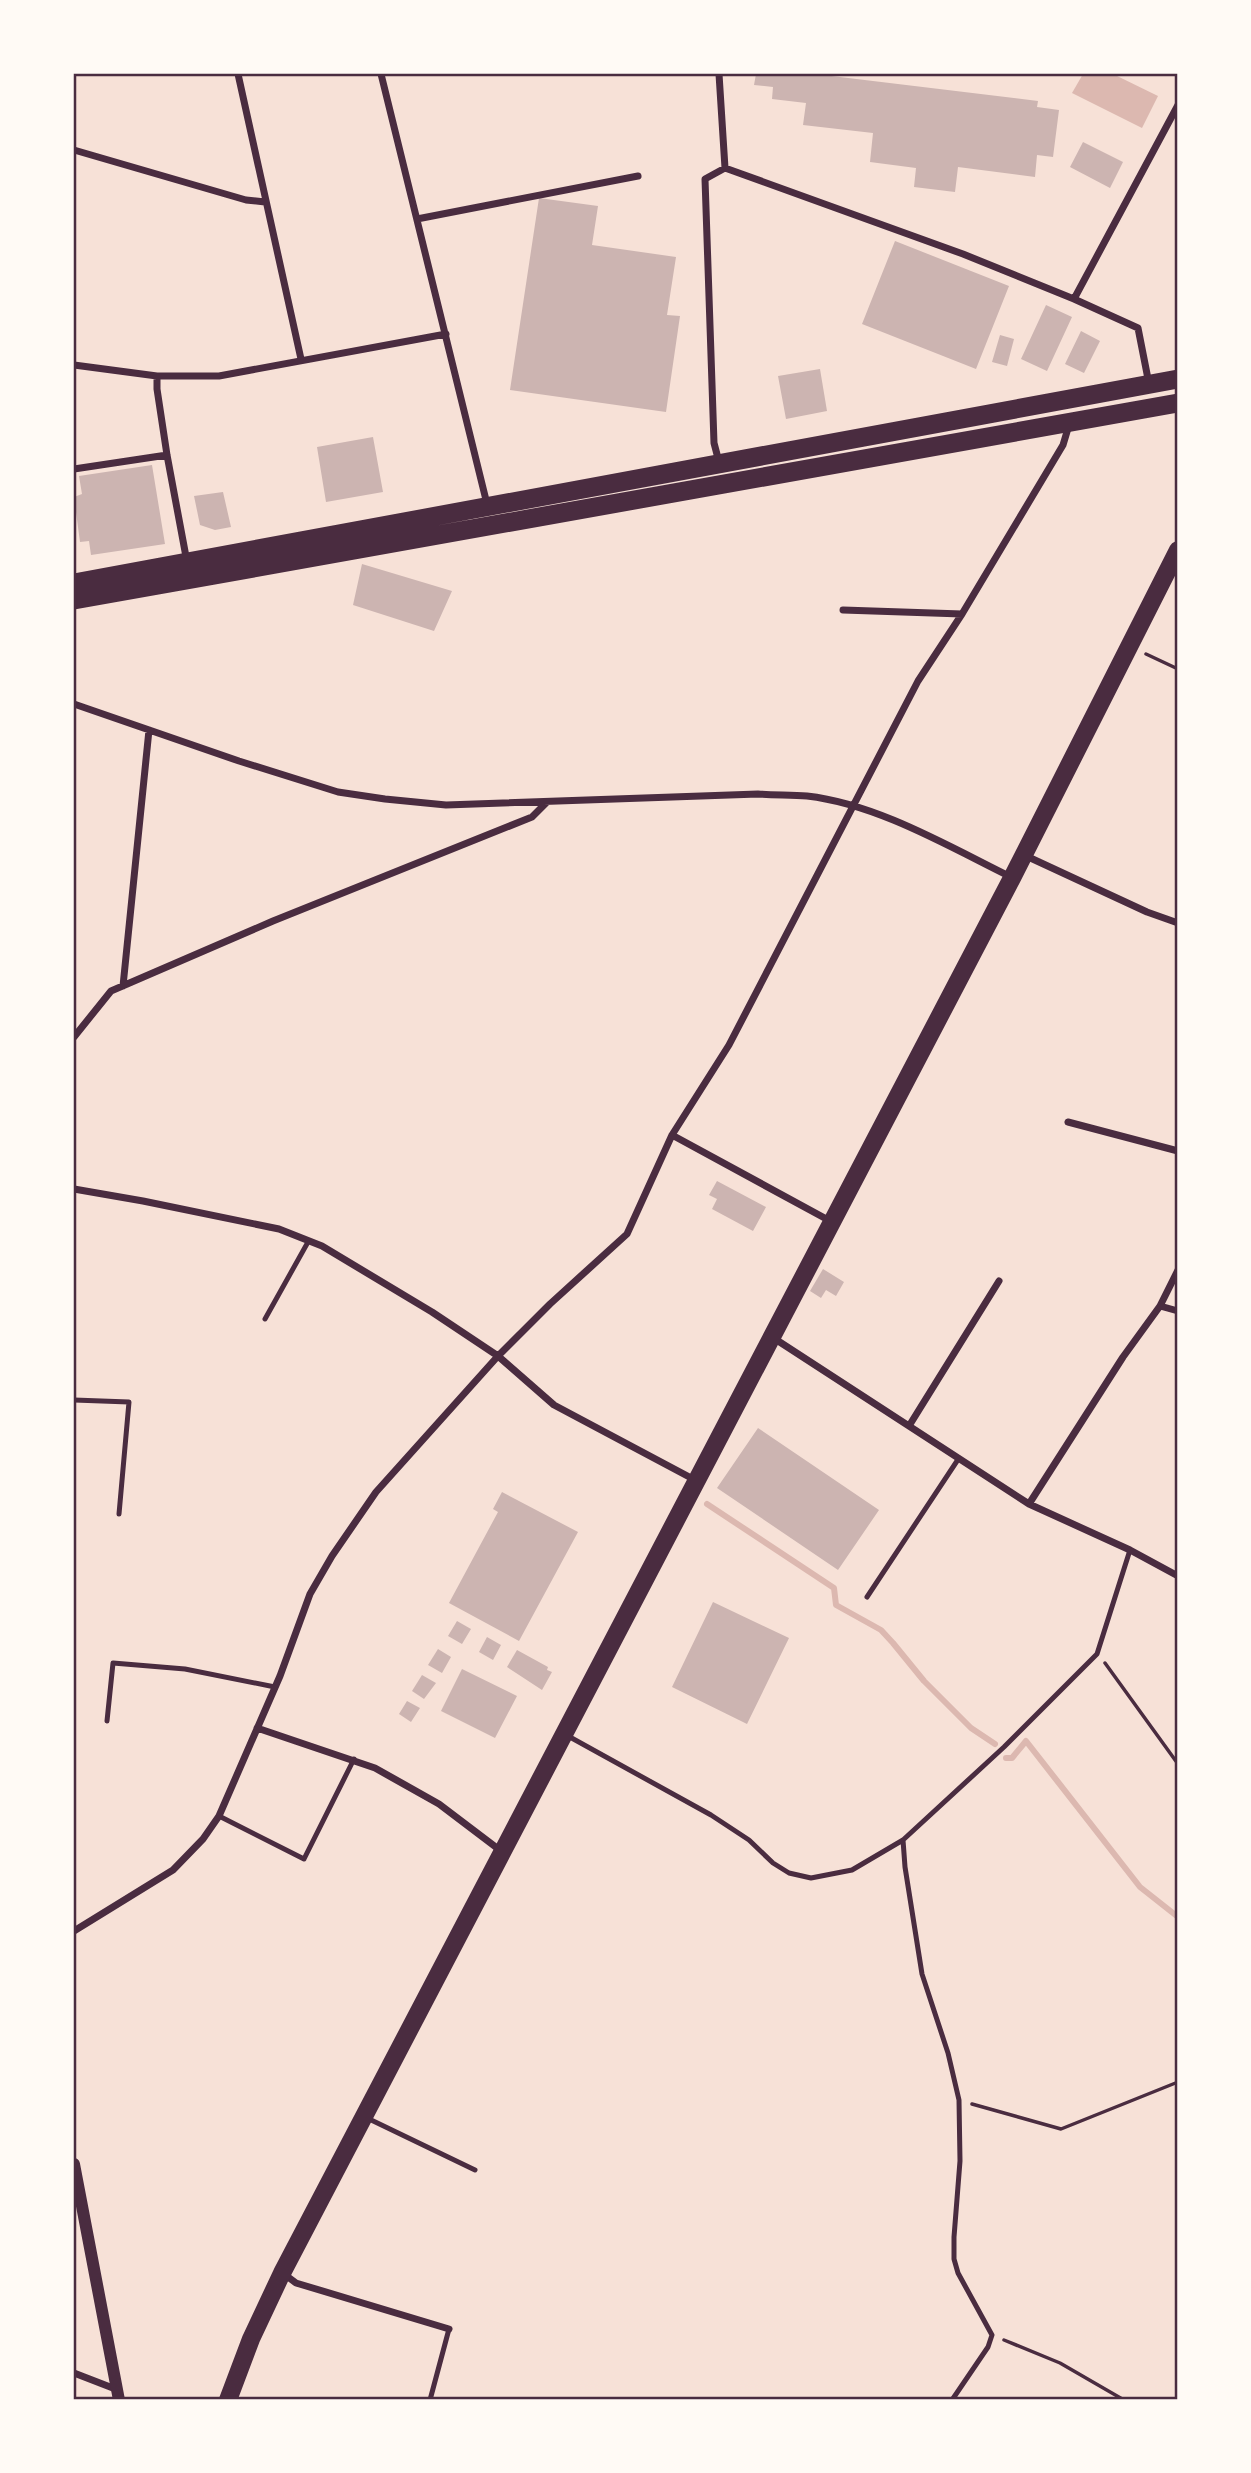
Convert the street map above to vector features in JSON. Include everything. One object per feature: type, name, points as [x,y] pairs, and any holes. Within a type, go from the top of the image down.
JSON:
[{"type":"highway","points":[[74,600],[188,571],[487,506],[1178,379]]},
{"type":"highway","points":[[74,583],[188,571],[1178,403]]},
{"type":"main road","points":[[228,2399],[251,2339],[282,2273],[1024,855],[1178,550]]},
{"type":"street","points":[[239,74],[301,359]]},
{"type":"street","points":[[381,74],[487,506]]},
{"type":"street","points":[[719,74],[725,168]]},
{"type":"street","points":[[1074,299],[1178,106]]},
{"type":"street","points":[[74,150],[246,200],[265,202]]},
{"type":"street","points":[[719,463],[715,443],[705,179],[725,168],[962,254],[1138,328],[1149,384]]},
{"type":"street","points":[[417,219],[638,176]]},
{"type":"street","points":[[74,365],[157,376],[219,376],[446,334]]},
{"type":"street","points":[[157,376],[167,455],[188,571]]},
{"type":"street","points":[[74,1931],[173,1870],[203,1839],[219,1816],[275,1687],[310,1594],[332,1556],[376,1492],[498,1356],[627,1234],[673,1135],[729,1045],[918,681],[962,614],[1063,445],[1070,423]]},
{"type":"street","points":[[74,469],[167,455]]},
{"type":"street","points":[[844,610],[962,614]]},
{"type":"street","points":[[74,704],[338,792],[446,805],[758,794],[809,797],[851,806],[905,825],[1012,878]]},
{"type":"street","points":[[123,986],[149,730]]},
{"type":"street","points":[[74,1037],[111,991],[273,921],[532,817],[547,802]]},
{"type":"street","points":[[1024,855],[1147,912],[1178,923]]},
{"type":"street","points":[[1068,1122],[1178,1151]]},
{"type":"street","points":[[673,1135],[832,1222]]},
{"type":"street","points":[[74,1189],[279,1229],[322,1245],[498,1356],[554,1405],[696,1480]]},
{"type":"street","points":[[1029,1504],[1123,1357],[1160,1306],[1178,1270]]},
{"type":"street","points":[[909,1426],[999,1281]]},
{"type":"street","points":[[1160,1306],[1178,1311]]},
{"type":"street","points":[[772,1337],[1029,1504],[1130,1550],[1178,1576]]},
{"type":"street","points":[[257,1728],[375,1768],[439,1804],[504,1853]]},
{"type":"street","points":[[74,2164],[119,2395]]},
{"type":"street","points":[[282,2273],[296,2283],[449,2329]]},
{"type":"street","points":[[74,2373],[119,2395]]},
{"type":"lane","points":[[265,1319],[308,1242]]},
{"type":"lane","points":[[74,1401],[129,1402],[119,1514]]},
{"type":"lane","points":[[867,1597],[959,1458]]},
{"type":"lane","points":[[565,1735],[711,1815],[749,1840],[773,1863],[789,1873],[811,1878],[852,1870],[902,1840],[1004,1747],[1097,1654],[1130,1550]]},
{"type":"lane","points":[[107,1721],[113,1663],[185,1669],[275,1687]]},
{"type":"lane","points":[[219,1816],[304,1859],[354,1759]]},
{"type":"lane","points":[[902,1840],[922,1974],[948,2053],[959,2100],[960,2161],[954,2259],[958,2273],[992,2335],[988,2347],[952,2399]]},
{"type":"lane","points":[[363,2117],[475,2170]]},
{"type":"lane","points":[[430,2399],[449,2329]]},
{"type":"path","points":[[1141,652],[1178,669]]},
{"type":"path","points":[[1097,1654],[1178,1764]]},
{"type":"path","points":[[959,2100],[1061,2129],[1178,2082]]},
{"type":"path","points":[[992,2335],[1060,2363],[1124,2399]]},
{"type":"shaded area","points":[[1083,74],[1113,74],[1158,96],[1142,128],[1072,93]]},
{"type":"building","points":[[756,74],[815,74],[1038,101],[1037,107],[1059,110],[1053,157],[1037,155],[1035,177],[958,167],[955,192],[914,187],[916,168],[870,162],[873,133],[803,125],[806,103],[772,99],[773,87],[754,85]]},
{"type":"building","points":[[1083,142],[1123,162],[1110,188],[1070,167]]},
{"type":"building","points":[[539,198],[598,206],[592,245],[676,257],[667,315],[680,316],[666,412],[510,390]]},
{"type":"building","points":[[895,241],[1009,286],[976,369],[862,324]]},
{"type":"building","points":[[1046,305],[1072,317],[1047,371],[1021,359]]},
{"type":"building","points":[[1081,331],[1100,341],[1084,373],[1065,364]]},
{"type":"building","points":[[1000,335],[1014,339],[1007,366],[992,362]]},
{"type":"building","points":[[820,369],[827,411],[786,419],[778,376]]},
{"type":"building","points":[[373,437],[383,492],[326,502],[317,447]]},
{"type":"building","points":[[152,465],[165,544],[91,555],[89,541],[80,542],[74,497],[82,494],[79,476]]},
{"type":"building","points":[[223,492],[231,527],[215,530],[200,525],[194,496]]},
{"type":"building","points":[[362,564],[452,591],[434,631],[353,605]]},
{"type":"building","points":[[717,1181],[766,1207],[753,1231],[712,1209],[717,1199],[709,1195]]},
{"type":"building","points":[[823,1269],[844,1282],[836,1296],[826,1290],[821,1298],[810,1291]]},
{"type":"building","points":[[758,1428],[879,1510],[838,1570],[717,1488]]},
{"type":"building","points":[[502,1492],[578,1532],[519,1641],[449,1603],[498,1512],[493,1509]]},
{"type":"building","points":[[713,1602],[789,1638],[747,1724],[672,1687]]},
{"type":"building","points":[[457,1621],[471,1629],[462,1644],[448,1636]]},
{"type":"building","points":[[487,1637],[501,1645],[493,1660],[479,1652]]},
{"type":"building","points":[[438,1649],[451,1657],[442,1673],[428,1665]]},
{"type":"building","points":[[517,1650],[548,1667],[547,1670],[552,1672],[542,1690],[507,1667]]},
{"type":"building","points":[[462,1669],[517,1696],[495,1738],[441,1711]]},
{"type":"building","points":[[422,1675],[436,1683],[424,1699],[412,1691]]},
{"type":"building","points":[[407,1701],[420,1708],[411,1722],[399,1714]]},
{"type":"waterway","points":[[707,1504],[834,1588],[836,1605],[881,1630],[924,1681],[971,1728],[995,1744]]},
{"type":"waterway","points":[[1006,1758],[1012,1758],[1026,1741],[1140,1887],[1178,1917]]}]
